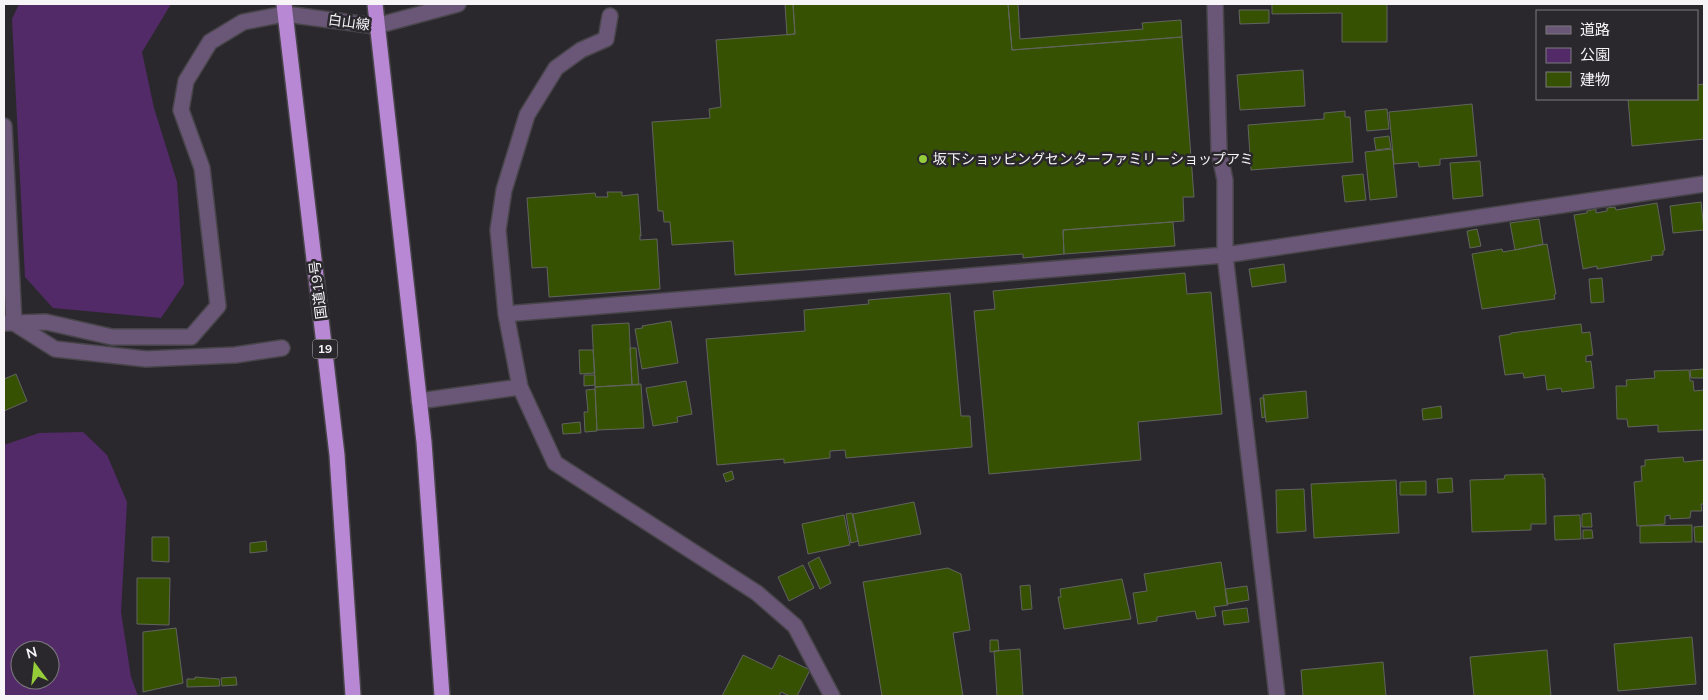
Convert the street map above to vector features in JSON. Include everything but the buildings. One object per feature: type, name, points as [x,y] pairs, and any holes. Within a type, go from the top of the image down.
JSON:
[{"type":"highway","points":[[375,4],[424,442],[442,696]]},
{"type":"highway","name":"国道19号","points":[[284,9],[337,455],[354,696]]},
{"type":"street","points":[[9,323],[46,322],[112,337],[191,338],[218,306],[202,168],[181,110],[186,81],[210,42],[243,22],[301,4]]},
{"type":"street","name":"白山線","points":[[284,9],[376,26],[458,4]]},
{"type":"street","points":[[1216,4],[1219,151],[1225,180],[1225,255],[1278,696]]},
{"type":"street","points":[[610,16],[606,39],[581,50],[556,68],[527,115],[504,190],[498,230],[506,314],[520,387],[556,463],[757,594],[794,626],[832,696]]},
{"type":"street","points":[[4,126],[9,323]]},
{"type":"street","points":[[506,314],[1225,255],[1704,184]]},
{"type":"street","points":[[9,323],[55,349],[146,359],[234,355],[282,348]]},
{"type":"street","points":[[419,401],[520,387]]},
{"type":"green space","points":[[19,4],[171,4],[142,52],[154,108],[177,182],[184,284],[161,318],[53,308],[25,277],[12,19]]},
{"type":"green space","points":[[83,432],[107,455],[127,502],[121,612],[131,677],[138,696],[4,696],[4,445],[39,433]]},
{"type":"place","name":"坂下ショッピングセンターファミリーショップアミ","points":[[923,159]]}]
